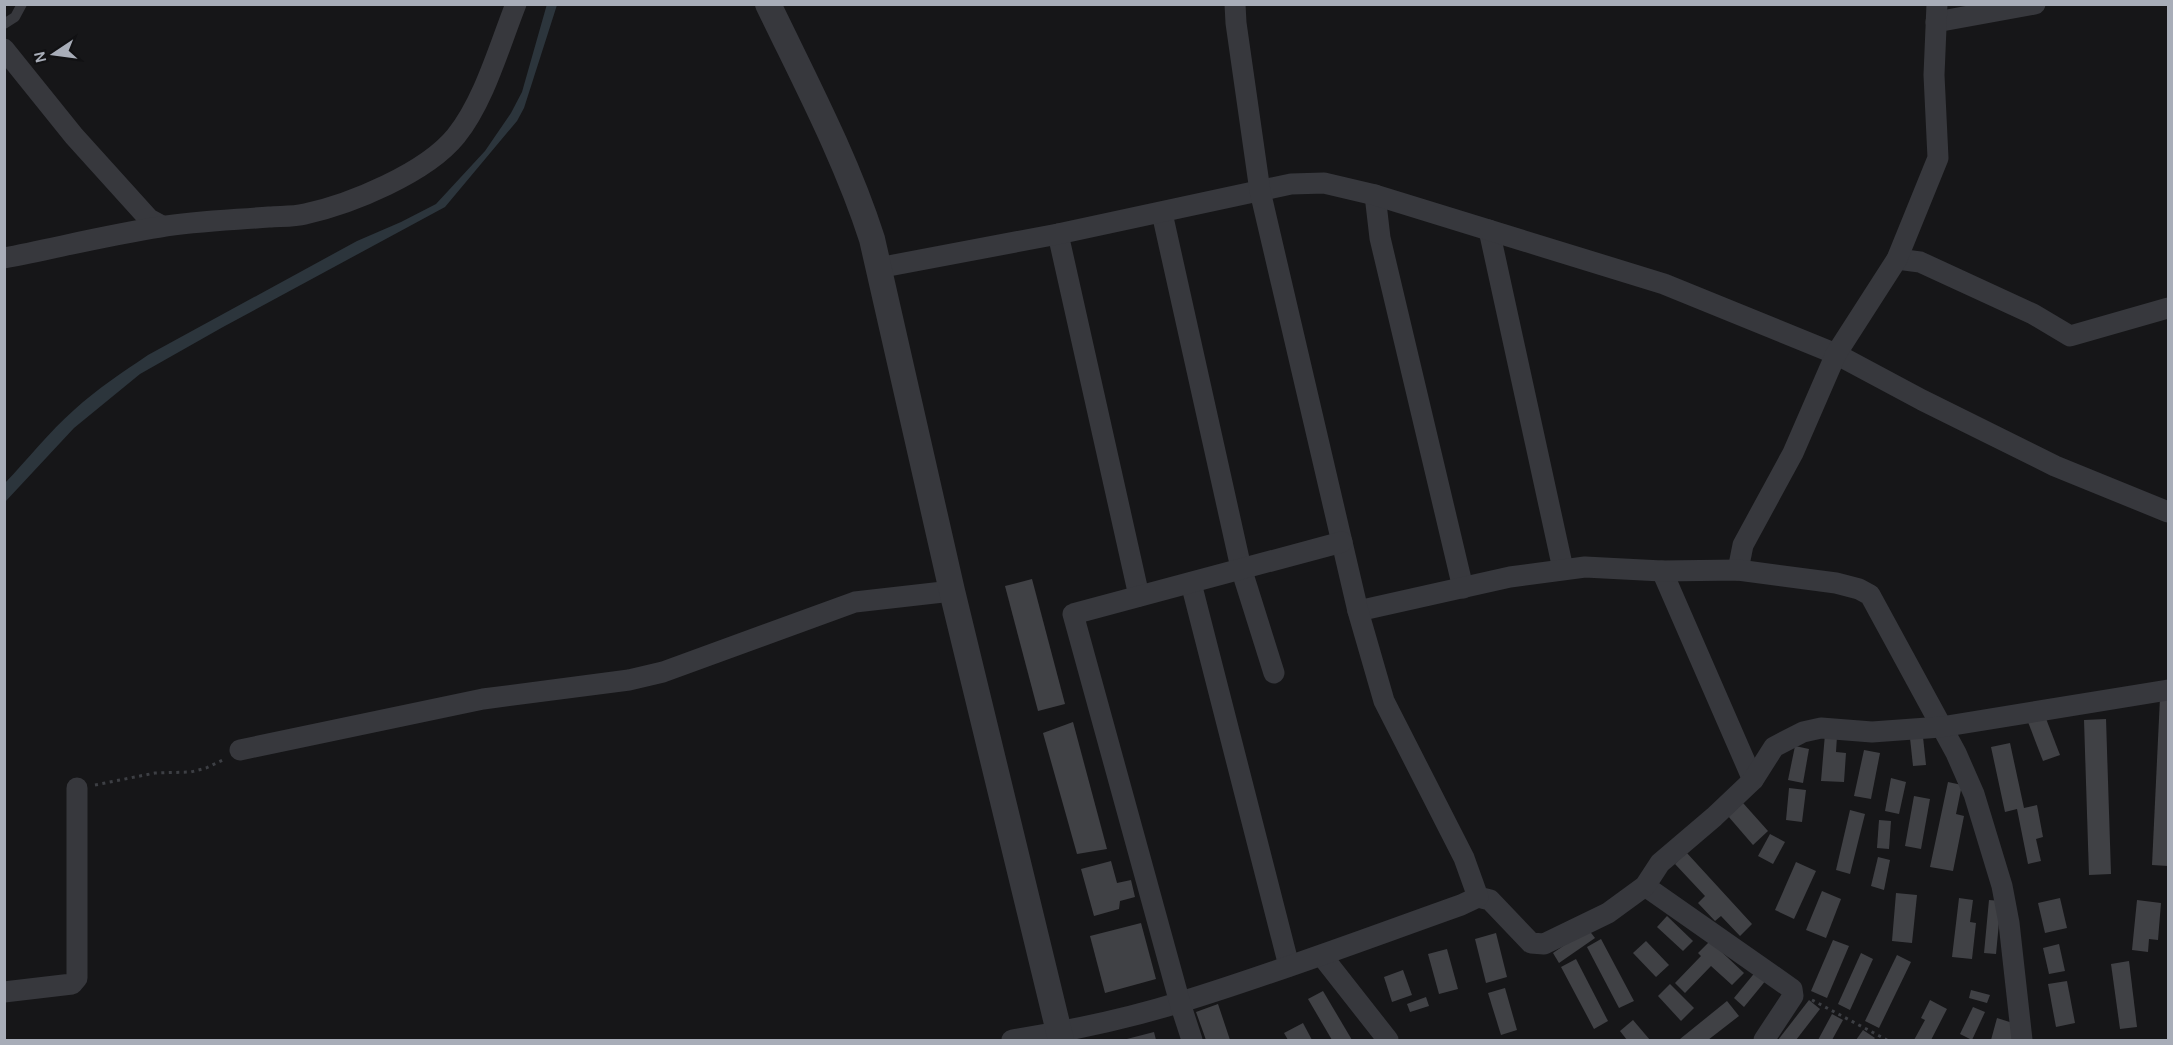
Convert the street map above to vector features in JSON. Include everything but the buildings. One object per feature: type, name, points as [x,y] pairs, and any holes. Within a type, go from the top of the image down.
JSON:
[{"type":"street","points":[[4,258],[162,226],[303,214],[360,195],[416,170],[437,155],[468,120],[482,91],[516,4]]},
{"type":"street","points":[[768,4],[861,204],[1060,1036]]},
{"type":"street","points":[[1236,4],[1236,23],[1260,191],[1358,611],[1384,700],[1464,858],[1478,897]]},
{"type":"street","points":[[1738,570],[1743,545],[1793,453],[1836,354],[1897,259],[1938,158],[1934,75],[1936,13],[2035,4]]},
{"type":"street","points":[[4,49],[74,136],[149,219],[162,226]]},
{"type":"street","points":[[878,268],[1162,213],[1291,184],[1324,183],[1375,195],[1664,284],[1836,354],[2055,466],[2169,512]]},
{"type":"street","points":[[1375,195],[1380,238],[1463,588]]},
{"type":"street","points":[[1162,213],[1241,568],[1274,673]]},
{"type":"street","points":[[1489,230],[1563,569]]},
{"type":"street","points":[[1058,234],[1139,596]]},
{"type":"street","points":[[1897,259],[1920,262],[2033,314],[2070,336],[2169,308]]},
{"type":"street","points":[[1192,1041],[1073,614],[1342,542]]},
{"type":"street","points":[[1358,611],[1510,577],[1585,567],[1662,571],[1738,570],[1836,583],[1860,589],[1870,595],[1956,753],[1974,794],[2002,886],[2009,923],[2022,1041]]},
{"type":"street","points":[[1662,571],[1753,780]]},
{"type":"street","points":[[1191,583],[1289,966]]},
{"type":"street","points":[[240,750],[483,699],[629,680],[663,672],[855,602],[952,591]]},
{"type":"street","points":[[1012,1041],[1060,1036],[1180,1003],[1322,956],[1478,897],[1490,900],[1531,943],[1544,944],[1608,913],[1645,886],[1660,863],[1753,780],[1774,747],[1803,732],[1821,728],[1872,732],[1941,727],[2169,690]]},
{"type":"street","points":[[4,992],[72,984],[77,978],[77,788]]},
{"type":"street","points":[[1645,886],[1792,989],[1793,996],[1764,1041]]},
{"type":"street","points":[[1322,956],[1388,1041]]},
{"type":"lane","points":[[4,24],[15,18],[22,4]]},
{"type":"path","points":[[77,788],[155,773],[191,772],[206,768],[240,750]]},
{"type":"path","points":[[1792,989],[1887,1041]]},
{"type":"shaded area","points":[[547,4],[557,5],[524,108],[517,121],[445,207],[140,374],[74,428],[5,502],[5,483],[47,436],[92,395],[120,374],[148,355],[357,241],[436,204],[485,151],[511,113],[522,92]]}]
